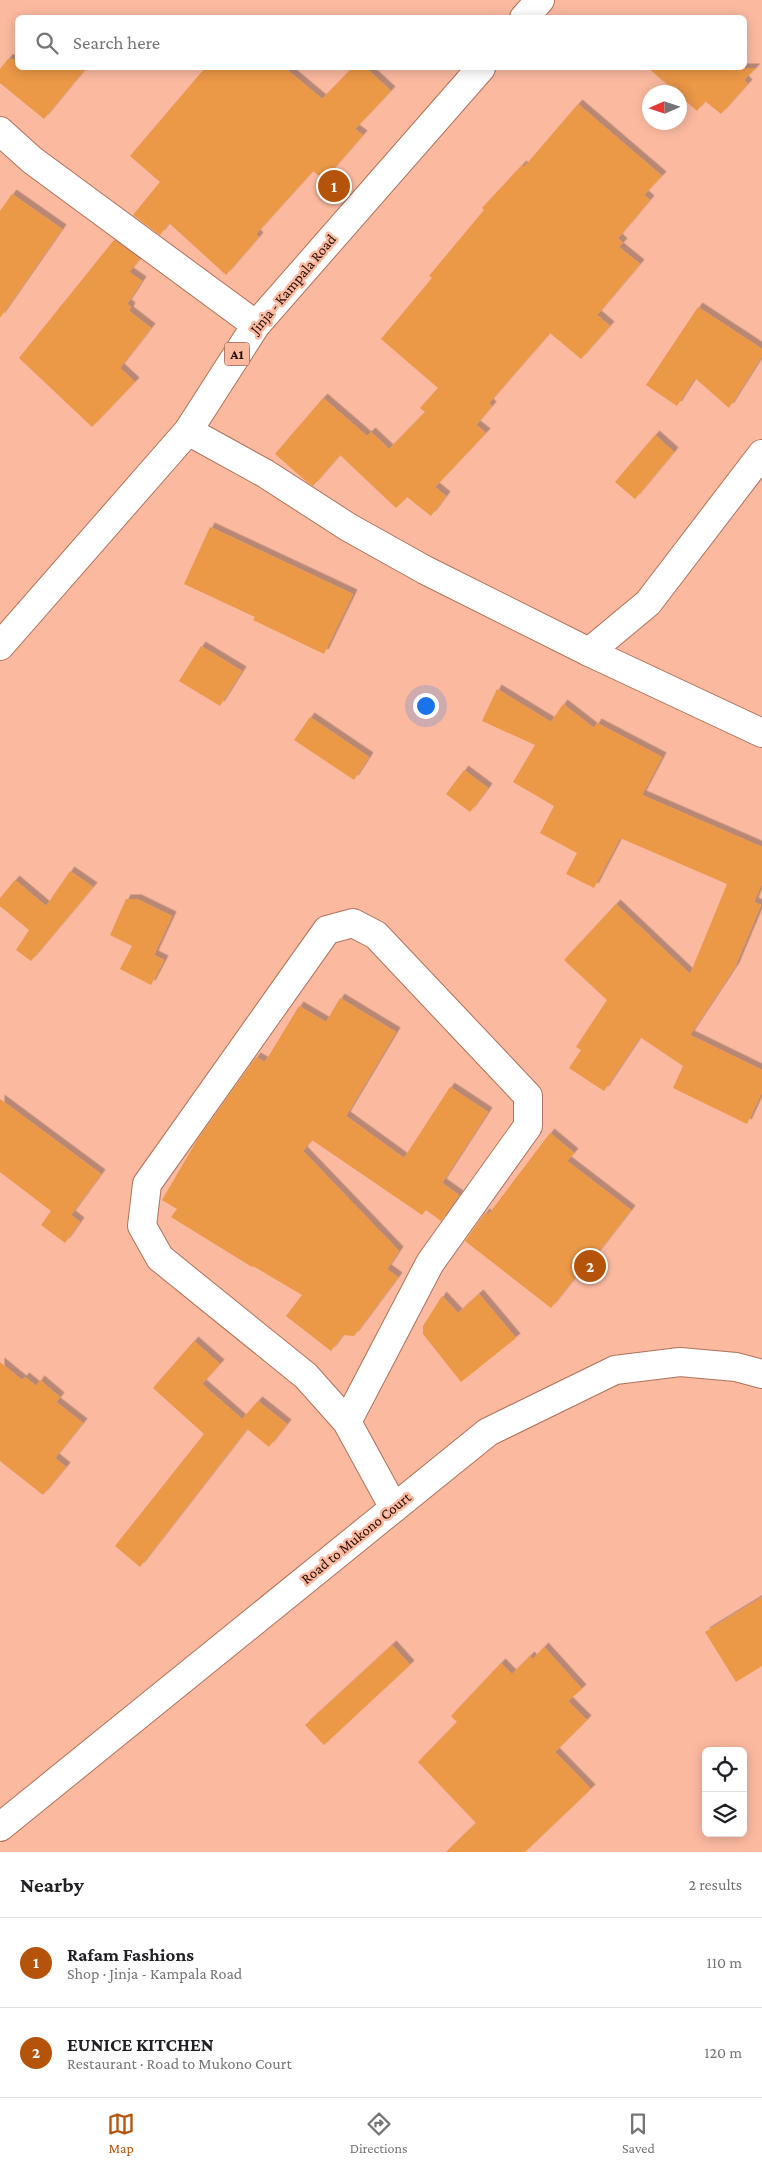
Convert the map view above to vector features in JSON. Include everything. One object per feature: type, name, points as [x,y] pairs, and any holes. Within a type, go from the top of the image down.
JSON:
[{"type":"main road","points":[[527,15],[540,0]]},
{"type":"main road","name":"Jinja - Kampala Road","points":[[0,646],[188,431],[256,325],[479,70]]},
{"type":"main road","points":[[0,131],[32,160],[256,325]]},
{"type":"main road","points":[[188,431],[266,474],[348,527],[425,570],[589,652],[762,733]]},
{"type":"main road","points":[[589,652],[648,603],[762,454]]},
{"type":"main road","points":[[346,1422],[430,1263],[528,1126],[528,1096],[376,935],[353,923],[327,930],[148,1184],[142,1226],[160,1258],[306,1376],[346,1422],[394,1508]]},
{"type":"main road","name":"Road to Mukono Court","points":[[0,1827],[488,1432],[615,1370],[680,1362],[736,1367],[762,1374]]},
{"type":"building","points":[[8,59],[15,59],[15,70],[84,70],[44,119],[0,83],[0,69]]},
{"type":"building","points":[[747,68],[756,68],[744,80],[748,84],[721,114],[705,101],[697,111],[687,102],[687,85],[668,85],[650,70],[747,70]]},
{"type":"building","points":[[203,70],[287,70],[322,99],[350,70],[368,70],[391,91],[355,129],[363,135],[324,180],[313,171],[256,234],[259,237],[226,275],[169,223],[160,235],[133,215],[160,182],[130,156]]},
{"type":"building","points":[[578,104],[662,176],[644,195],[650,200],[618,238],[623,243],[619,247],[640,264],[597,315],[610,326],[581,359],[550,333],[489,403],[492,406],[476,425],[486,433],[435,487],[446,496],[431,516],[407,497],[396,508],[340,455],[313,486],[307,482],[275,454],[323,398],[367,436],[371,432],[389,449],[425,412],[420,408],[438,388],[381,339],[432,278],[429,276],[484,210],[482,208],[522,165],[524,167]]},
{"type":"building","points":[[12,194],[62,229],[0,318],[0,211]]},
{"type":"building","points":[[114,240],[140,259],[129,272],[142,281],[127,304],[131,307],[129,311],[151,328],[120,368],[135,382],[92,427],[19,358]]},
{"type":"building","points":[[698,307],[762,349],[762,356],[729,408],[695,378],[677,406],[646,385]]},
{"type":"building","points":[[655,435],[674,452],[635,499],[615,482]]},
{"type":"building","points":[[210,527],[353,594],[324,654],[253,620],[255,617],[184,584]]},
{"type":"building","points":[[201,646],[242,671],[220,706],[179,681]]},
{"type":"building","points":[[497,689],[551,722],[563,704],[594,728],[597,723],[662,757],[642,795],[762,847],[762,883],[754,902],[761,905],[735,967],[690,1035],[762,1070],[762,1092],[747,1124],[673,1088],[683,1066],[640,1037],[604,1091],[569,1068],[581,1050],[576,1047],[607,1000],[564,960],[616,904],[690,974],[727,884],[620,838],[594,888],[566,874],[577,853],[540,833],[554,806],[513,782],[535,745],[482,721]]},
{"type":"building","points":[[310,717],[369,757],[354,780],[294,740]]},
{"type":"building","points":[[464,770],[488,788],[470,812],[446,794]]},
{"type":"building","points":[[70,871],[93,887],[31,961],[16,950],[29,930],[0,906],[0,898],[15,880],[46,906]]},
{"type":"building","points":[[126,899],[137,899],[172,916],[154,955],[164,960],[151,985],[120,969],[132,946],[110,935]]},
{"type":"building","points":[[340,998],[396,1032],[346,1116],[404,1158],[450,1087],[488,1112],[442,1183],[459,1195],[441,1221],[426,1210],[422,1215],[312,1140],[303,1151],[399,1251],[387,1269],[398,1277],[354,1336],[343,1335],[331,1351],[286,1316],[302,1295],[252,1267],[171,1217],[177,1209],[162,1200],[197,1140],[256,1057],[265,1062],[299,1006],[326,1022]]},
{"type":"building","points":[[0,1099],[101,1174],[71,1215],[80,1222],[65,1243],[41,1225],[51,1211],[0,1172]]},
{"type":"building","points":[[550,1133],[574,1153],[567,1161],[631,1210],[579,1277],[577,1275],[551,1308],[465,1241],[485,1213],[488,1215]]},
{"type":"building","points":[[479,1294],[516,1338],[461,1382],[423,1334],[423,1326],[442,1296],[458,1313]]},
{"type":"building","points":[[194,1341],[220,1364],[202,1384],[242,1419],[258,1401],[287,1424],[269,1447],[247,1429],[140,1567],[115,1546],[204,1434],[153,1388]]},
{"type":"building","points":[[0,1362],[22,1380],[25,1377],[36,1386],[40,1380],[60,1397],[56,1402],[83,1423],[55,1458],[66,1467],[43,1495],[0,1461]]},
{"type":"building","points":[[762,1597],[762,1666],[736,1682],[705,1632]]},
{"type":"building","points":[[392,1645],[410,1665],[324,1745],[305,1725]]},
{"type":"building","points":[[544,1647],[582,1689],[568,1701],[587,1720],[555,1752],[591,1789],[525,1852],[446,1852],[476,1823],[418,1762],[457,1722],[451,1716],[501,1663],[512,1674],[530,1656],[533,1659]]},
{"type":"place","name":"Rafam Fashions","points":[[334,186]]},
{"type":"place","name":"EUNICE KITCHEN","points":[[590,1266]]}]
